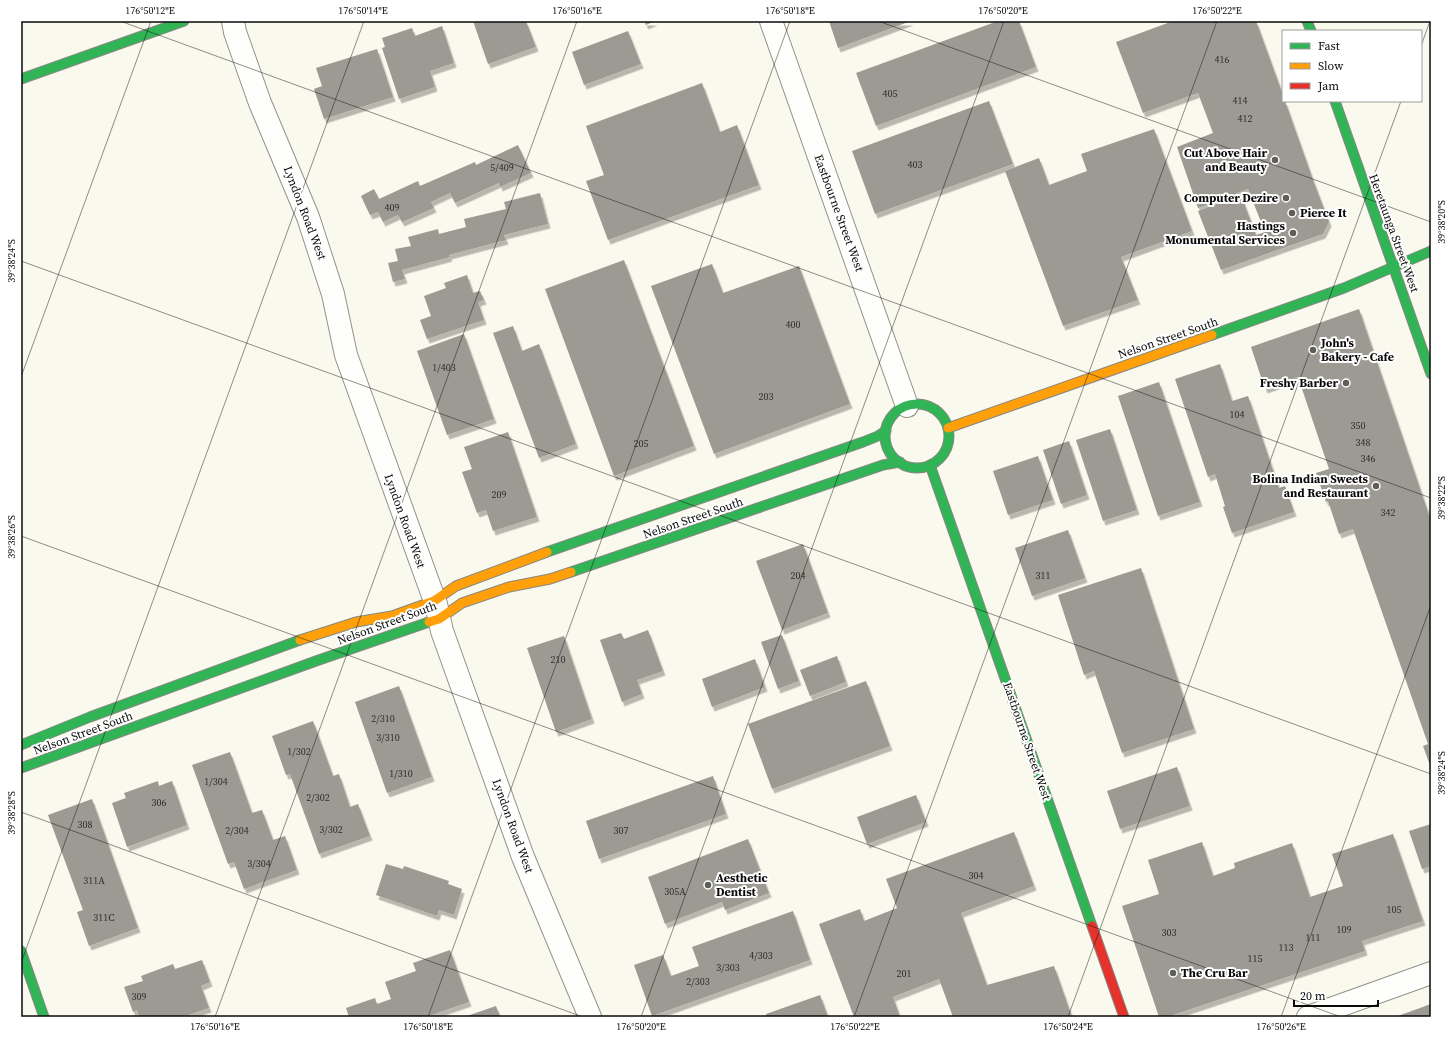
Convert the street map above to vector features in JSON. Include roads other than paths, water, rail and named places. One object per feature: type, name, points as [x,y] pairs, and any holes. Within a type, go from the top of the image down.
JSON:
[{"type":"main road","points":[[21,79],[184,21]]},
{"type":"main road","name":"Heretaunga Street West","points":[[1335,102],[1368,196],[1395,267],[1431,374]]},
{"type":"main road","name":"Nelson Street South","points":[[948,428],[1344,288],[1431,251]]},
{"type":"main road","points":[[918,404],[928,406],[937,411],[944,418],[948,428],[949,437],[946,450],[937,461],[920,468],[909,466],[900,462],[892,455],[887,446],[886,431],[891,418],[898,410],[908,406],[918,404]]},
{"type":"main road","name":"Nelson Street South","points":[[21,745],[90,717],[307,638],[356,622],[437,610],[456,586],[562,547],[863,442],[886,431]]},
{"type":"main road","name":"Nelson Street South","points":[[21,768],[316,661],[437,610],[509,587],[550,579],[883,465],[900,462]]},
{"type":"main road","name":"Eastbourne Street West","points":[[930,465],[1124,1017]]},
{"type":"main road","points":[[21,951],[44,1017]]},
{"type":"street","name":"Lyndon Road West","points":[[232,21],[260,103],[315,237],[333,294],[346,355],[523,857],[590,1017]]},
{"type":"street","name":"Eastbourne Street West","points":[[771,21],[908,406]]},
{"type":"street","points":[[1308,1017],[1431,973]]},
{"type":"place","name":"Cut Above Hair and Beauty","points":[[1275,160]]},
{"type":"place","name":"Computer Dezire","points":[[1286,198]]},
{"type":"place","name":"Pierce It","points":[[1292,213]]},
{"type":"place","name":"Hastings Monumental Services","points":[[1293,233]]},
{"type":"place","name":"John's Bakery - Cafe","points":[[1313,350]]},
{"type":"place","name":"Freshy Barber","points":[[1346,383]]},
{"type":"place","name":"Bolina Indian Sweets and Restaurant","points":[[1376,486]]},
{"type":"place","name":"Aesthetic Dentist","points":[[708,885]]},
{"type":"place","name":"The Cru Bar","points":[[1173,973]]}]
